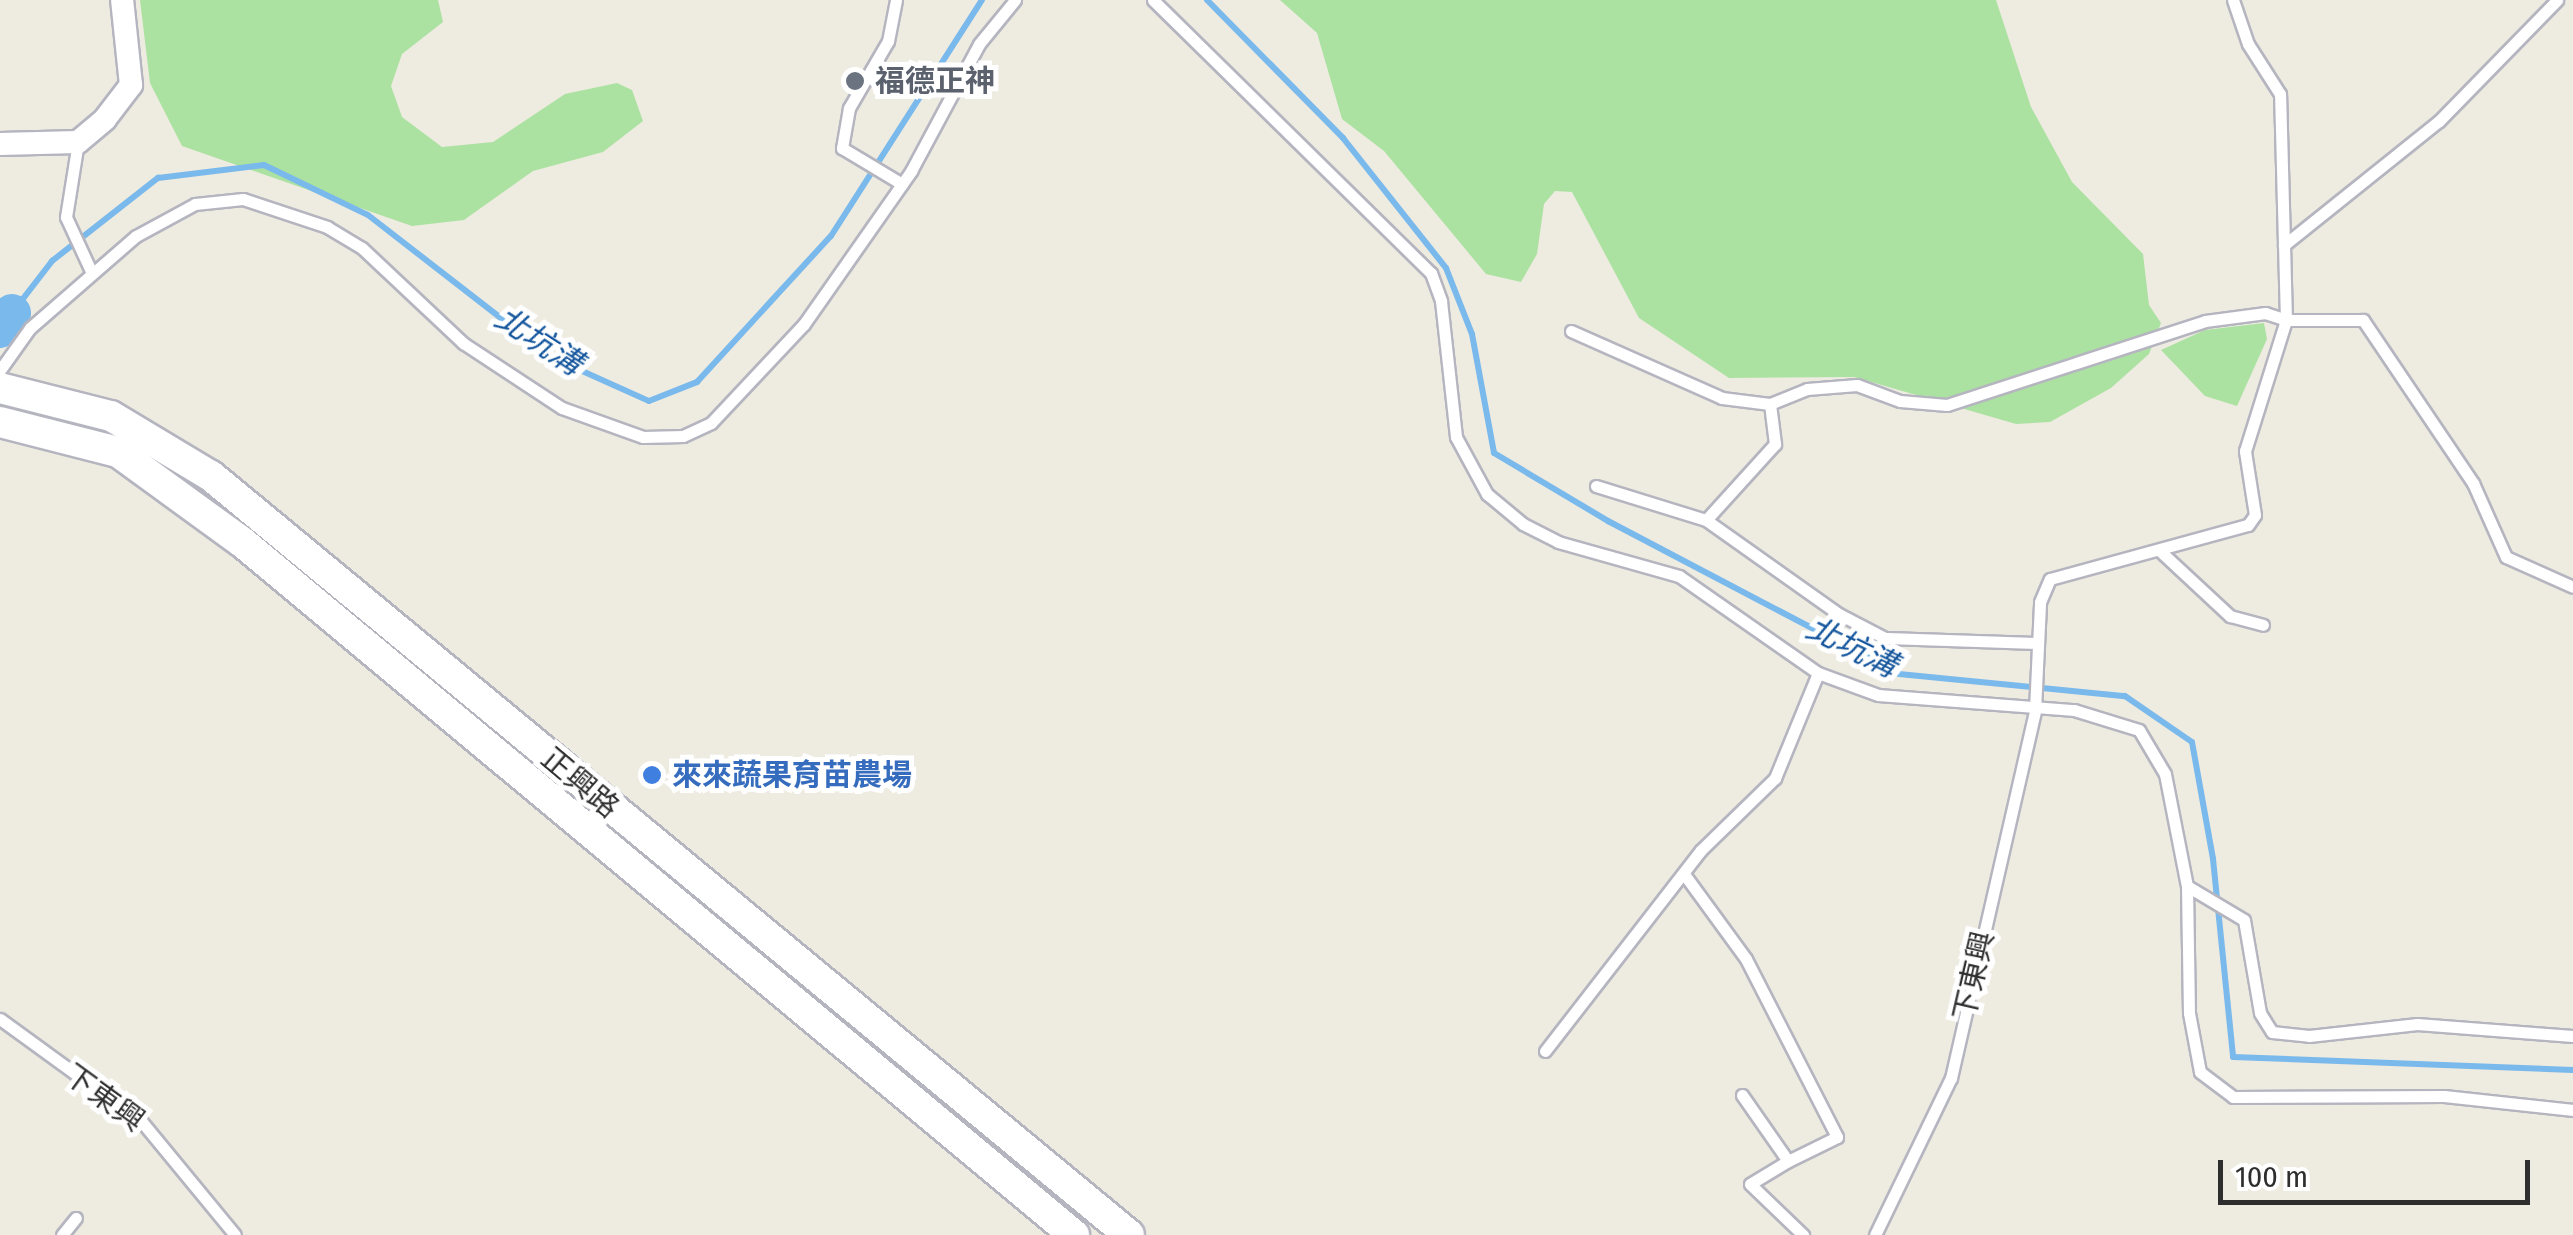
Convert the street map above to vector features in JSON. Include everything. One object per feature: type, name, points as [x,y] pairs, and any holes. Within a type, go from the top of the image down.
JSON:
[{"type":"main road","name":"正興路","points":[[0,388],[111,416],[210,476],[1129,1235]]},
{"type":"main road","name":"正興路","points":[[0,422],[118,452],[242,542],[1074,1235]]},
{"type":"street","points":[[0,144],[91,131],[131,86],[122,0]]},
{"type":"lane","points":[[896,0],[888,42],[849,108],[842,148],[901,184]]},
{"type":"lane","points":[[0,370],[30,328],[92,271],[165,217],[195,204],[258,204],[327,227],[362,248],[463,343],[562,408],[643,437],[683,436],[710,424],[804,324],[901,184],[979,44],[1015,0]]},
{"type":"lane","points":[[1153,0],[1431,273],[1441,301],[1456,437],[1488,494],[1522,524],[1558,542],[1679,576],[1818,673],[1878,696],[2074,710],[2139,730],[2165,774],[2187,886],[2190,1014],[2200,1072],[2233,1097],[2444,1096],[2573,1110]]},
{"type":"lane","points":[[2160,551],[2248,525],[2254,515],[2245,451],[2286,320],[2280,94],[2248,44],[2232,0]]},
{"type":"lane","points":[[2284,246],[2440,122],[2557,0]]},
{"type":"lane","points":[[91,131],[66,217],[92,271]]},
{"type":"lane","points":[[1570,330],[1722,398],[1770,404],[1807,389],[1858,385],[1900,401],[1947,405],[2205,320],[2266,313],[2286,320],[2364,320],[2473,483],[2506,556],[2573,587]]},
{"type":"lane","points":[[1706,520],[1775,444],[1770,404]]},
{"type":"lane","points":[[1596,486],[1706,520],[1839,614],[1884,638],[2038,643]]},
{"type":"lane","points":[[2160,551],[2230,616],[2262,625]]},
{"type":"lane","name":"下東興","points":[[1876,1235],[1944,1101],[2035,707],[2040,602],[2050,580],[2160,551]]},
{"type":"lane","points":[[1545,1051],[1700,850],[1776,778],[1818,673]]},
{"type":"lane","points":[[1684,874],[1746,959],[1837,1137],[1750,1184],[1803,1235]]},
{"type":"lane","points":[[2187,886],[2244,920],[2260,1013],[2272,1032],[2309,1036],[2417,1024],[2573,1036]]},
{"type":"lane","name":"下東興","points":[[0,1019],[142,1122],[234,1235]]},
{"type":"lane","points":[[1742,1095],[1788,1162]]},
{"type":"lane","points":[[62,1235],[76,1218]]},
{"type":"green space","points":[[140,0],[438,0],[443,22],[402,54],[391,86],[402,117],[442,147],[493,142],[565,94],[617,83],[632,90],[643,121],[603,152],[533,171],[464,220],[412,226],[182,146],[150,83]]},
{"type":"green space","points":[[1280,0],[1996,0],[2031,107],[2072,182],[2143,254],[2149,305],[2161,323],[2149,354],[2111,388],[2050,422],[2016,424],[1854,377],[1729,378],[1639,318],[1572,192],[1555,191],[1544,204],[1537,254],[1521,282],[1486,274],[1384,151],[1342,119],[1317,33]]},
{"type":"green space","points":[[2264,323],[2267,339],[2237,406],[2205,396],[2161,350],[2205,330]]},
{"type":"waterway","name":"北坑溝","points":[[12,313],[52,261],[158,178],[264,165],[368,215],[551,357],[649,401],[697,382],[831,236],[982,0]]},
{"type":"waterway","name":"北坑溝","points":[[1207,0],[1343,138],[1446,268],[1472,334],[1494,453],[1608,521],[1899,674],[2125,696],[2192,742],[2213,859],[2233,1057],[2573,1070]]},
{"type":"waterway","name":"北坑溝","points":[[0,329],[12,313]]},
{"type":"place","name":"福德正神","points":[[855,81]]},
{"type":"place","name":"來來蔬果育苗農場","points":[[652,775]]}]
